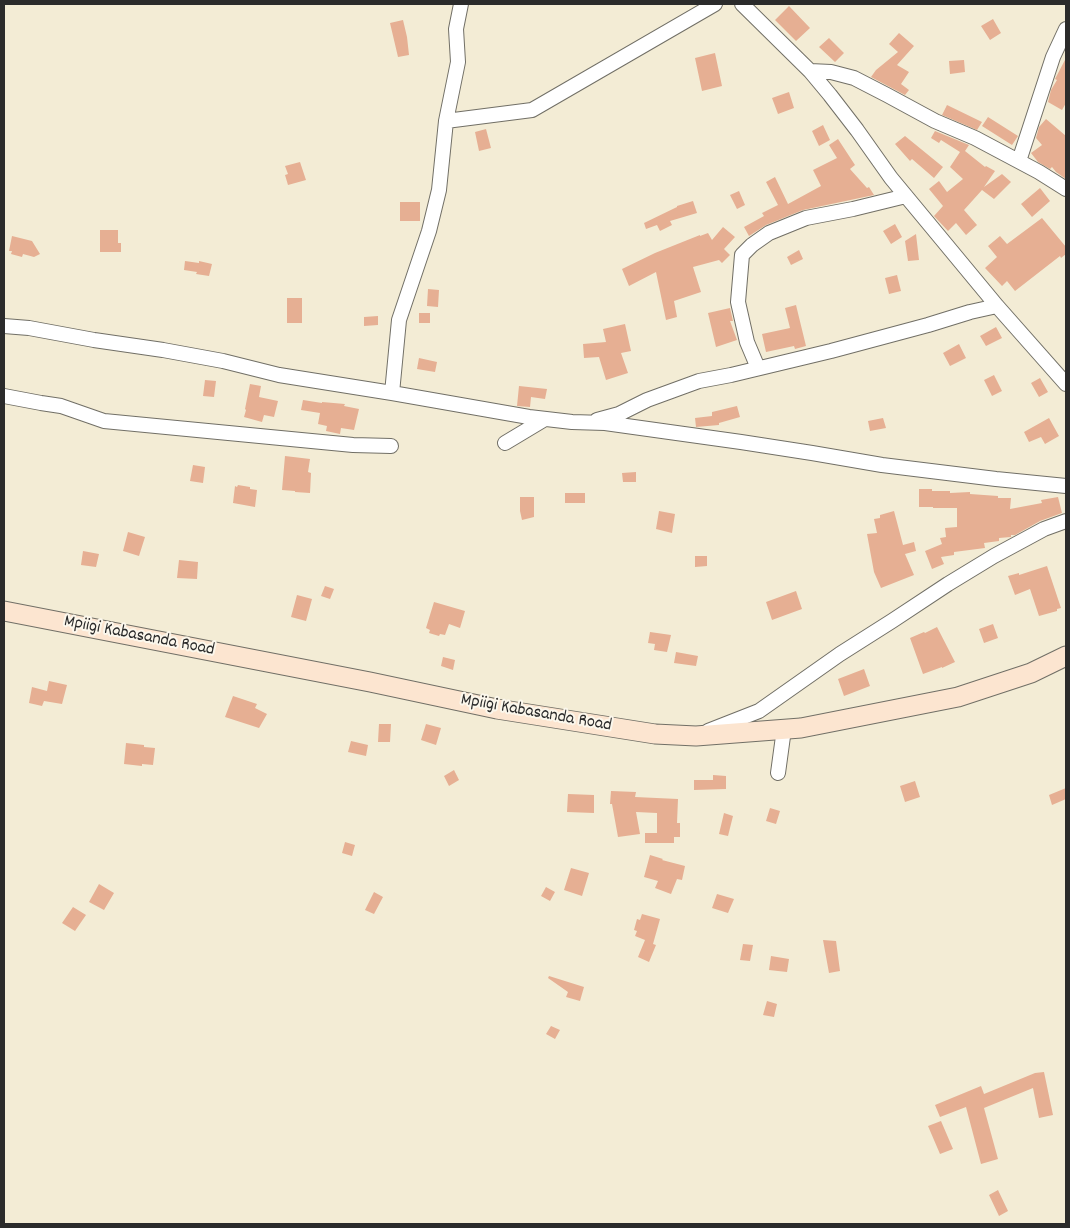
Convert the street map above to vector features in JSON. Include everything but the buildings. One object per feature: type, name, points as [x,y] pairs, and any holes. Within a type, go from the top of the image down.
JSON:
[{"type":"main road","name":"Mpiigi Kabasanda Road","points":[[4,611],[370,682],[497,709],[656,734],[696,736],[801,728],[958,696],[1031,673],[1066,656]]},
{"type":"street","points":[[392,393],[399,320],[428,231],[439,190],[446,121],[458,62],[456,29],[461,4]]},
{"type":"street","points":[[446,121],[532,110],[715,4]]},
{"type":"street","points":[[742,4],[810,72],[830,95],[891,178],[997,306],[1066,384]]},
{"type":"street","points":[[1019,161],[1053,57],[1066,29]]},
{"type":"street","points":[[810,72],[832,72],[854,78],[935,121],[975,138],[1019,161],[1066,189]]},
{"type":"street","points":[[758,368],[747,342],[738,302],[742,255],[769,233],[806,218],[906,196]]},
{"type":"street","points":[[592,422],[619,414],[676,388],[699,381],[839,349],[997,306]]},
{"type":"street","points":[[4,326],[29,328],[163,350],[223,361],[279,375],[529,417],[572,422],[592,422],[741,442],[882,465],[1066,486]]},
{"type":"street","points":[[4,396],[61,406],[104,421],[391,446]]},
{"type":"street","points":[[505,443],[545,419]]},
{"type":"street","points":[[696,736],[759,711],[840,654],[948,584],[1044,529],[1066,521]]},
{"type":"street","points":[[778,773],[784,729]]}]
